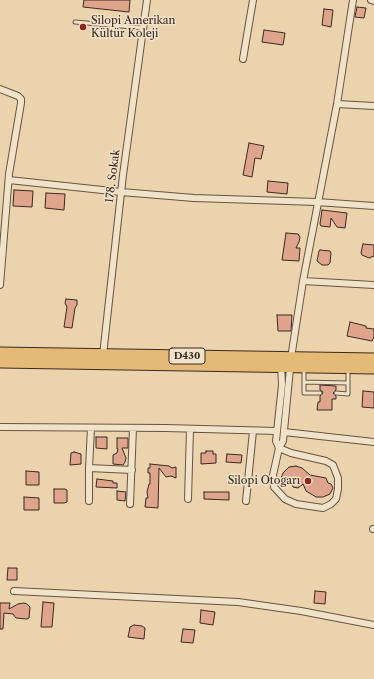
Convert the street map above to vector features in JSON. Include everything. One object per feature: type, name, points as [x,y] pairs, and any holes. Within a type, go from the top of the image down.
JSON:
[{"type":"highway","name":"D430","points":[[0,353],[103,355],[286,362],[304,367],[374,368]]},
{"type":"highway","name":"D430","points":[[0,362],[286,362],[374,359]]},
{"type":"street","name":"178. Sokak","points":[[103,355],[121,192],[147,0]]},
{"type":"street","points":[[243,59],[253,0]]},
{"type":"street","points":[[279,448],[291,453],[326,461],[333,465],[338,478],[336,499],[331,504],[323,508],[296,504],[285,499],[274,487],[273,474],[279,448],[283,441],[281,432],[282,385],[304,281],[317,202],[337,104],[353,0]]},
{"type":"street","points":[[0,89],[21,99],[9,180],[1,258],[0,285]]},
{"type":"street","points":[[337,104],[374,106]]},
{"type":"street","points":[[9,180],[194,198],[317,202],[374,206]]},
{"type":"street","points":[[304,281],[374,285]]},
{"type":"street","points":[[281,432],[286,362]]},
{"type":"street","points":[[0,427],[190,429],[281,432],[374,442]]},
{"type":"street","points":[[89,501],[91,428]]},
{"type":"street","points":[[130,504],[133,428]]},
{"type":"street","points":[[188,499],[190,429]]},
{"type":"street","points":[[246,501],[253,431]]},
{"type":"street","points":[[89,468],[132,470]]},
{"type":"street","points":[[14,591],[238,602],[374,624]]},
{"type":"lane","points":[[75,22],[143,28]]},
{"type":"lane","points":[[304,367],[304,393],[320,393]]},
{"type":"lane","points":[[336,393],[348,394],[348,368]]},
{"type":"lane","points":[[304,382],[348,383]]},
{"type":"building","points":[[84,0],[130,0],[129,12],[83,7]]},
{"type":"building","points":[[357,7],[366,8],[364,18],[355,17]]},
{"type":"building","points":[[324,9],[333,10],[331,27],[322,25]]},
{"type":"building","points":[[264,30],[285,33],[283,45],[262,42]]},
{"type":"building","points":[[249,143],[264,146],[261,159],[255,158],[252,177],[243,175]]},
{"type":"building","points":[[268,181],[288,183],[287,194],[267,192]]},
{"type":"building","points":[[14,190],[33,191],[32,207],[13,206]]},
{"type":"building","points":[[46,193],[65,194],[64,210],[45,208]]},
{"type":"building","points":[[322,210],[347,213],[345,228],[337,227],[331,218],[330,227],[321,226]]},
{"type":"building","points":[[286,233],[298,234],[300,237],[296,248],[300,248],[299,261],[282,260]]},
{"type":"building","points":[[363,244],[374,245],[374,256],[369,258],[362,255]]},
{"type":"building","points":[[320,250],[330,251],[330,263],[328,265],[322,265],[317,261]]},
{"type":"building","points":[[66,299],[77,300],[72,328],[64,327],[67,307],[65,303]]},
{"type":"building","points":[[277,315],[292,315],[291,331],[278,331]]},
{"type":"building","points":[[350,322],[366,326],[366,328],[374,329],[374,337],[372,341],[347,336]]},
{"type":"building","points":[[320,385],[336,386],[336,390],[333,393],[336,396],[336,399],[332,399],[332,410],[317,410],[318,402],[320,402],[320,396],[323,393],[320,390]]},
{"type":"building","points":[[363,391],[374,392],[374,408],[362,407]]},
{"type":"building","points":[[96,437],[107,437],[107,449],[96,448]]},
{"type":"building","points":[[117,438],[128,438],[128,448],[122,448],[126,458],[123,465],[113,464],[113,455],[117,453],[118,449]]},
{"type":"building","points":[[206,451],[213,451],[213,454],[216,454],[216,463],[201,464],[201,453],[206,453]]},
{"type":"building","points":[[74,452],[81,454],[81,464],[70,465],[71,453]]},
{"type":"building","points":[[227,454],[242,455],[241,463],[226,462]]},
{"type":"building","points":[[150,464],[169,466],[172,468],[176,467],[176,478],[171,476],[166,477],[159,468],[158,508],[145,507],[146,498],[148,498],[147,492],[150,484],[150,473],[148,473],[148,468],[150,468]]},
{"type":"building","name":"Silopi Otogarı","points":[[296,466],[302,468],[310,475],[326,478],[328,483],[331,484],[333,488],[330,494],[323,497],[316,497],[306,491],[303,484],[298,488],[293,487],[289,479],[281,478],[283,473],[289,467]]},
{"type":"building","points":[[26,471],[39,472],[39,485],[26,485]]},
{"type":"building","points":[[97,479],[113,481],[113,483],[117,483],[117,488],[96,487]]},
{"type":"building","points":[[54,489],[67,490],[67,502],[54,503]]},
{"type":"building","points":[[117,491],[126,492],[125,501],[117,500]]},
{"type":"building","points":[[204,492],[229,492],[229,500],[204,499]]},
{"type":"building","points":[[24,497],[39,498],[39,510],[24,510]]},
{"type":"building","points":[[8,568],[17,568],[17,580],[7,580]]},
{"type":"building","points":[[315,591],[326,592],[325,604],[314,603]]},
{"type":"building","points":[[43,602],[54,603],[52,627],[41,627]]},
{"type":"building","points":[[0,603],[10,603],[9,609],[18,604],[27,604],[30,607],[29,618],[16,618],[13,614],[4,613],[3,629],[0,629]]},
{"type":"building","points":[[201,610],[215,612],[213,625],[200,623]]},
{"type":"building","points":[[134,625],[145,628],[144,639],[128,637],[130,627]]},
{"type":"building","points":[[183,629],[195,630],[193,643],[181,642]]},
{"type":"place","name":"Silopi Amerikan Kültür Koleji","points":[[83,27]]},
{"type":"place","name":"Silopi Otogarı","points":[[308,481]]}]
